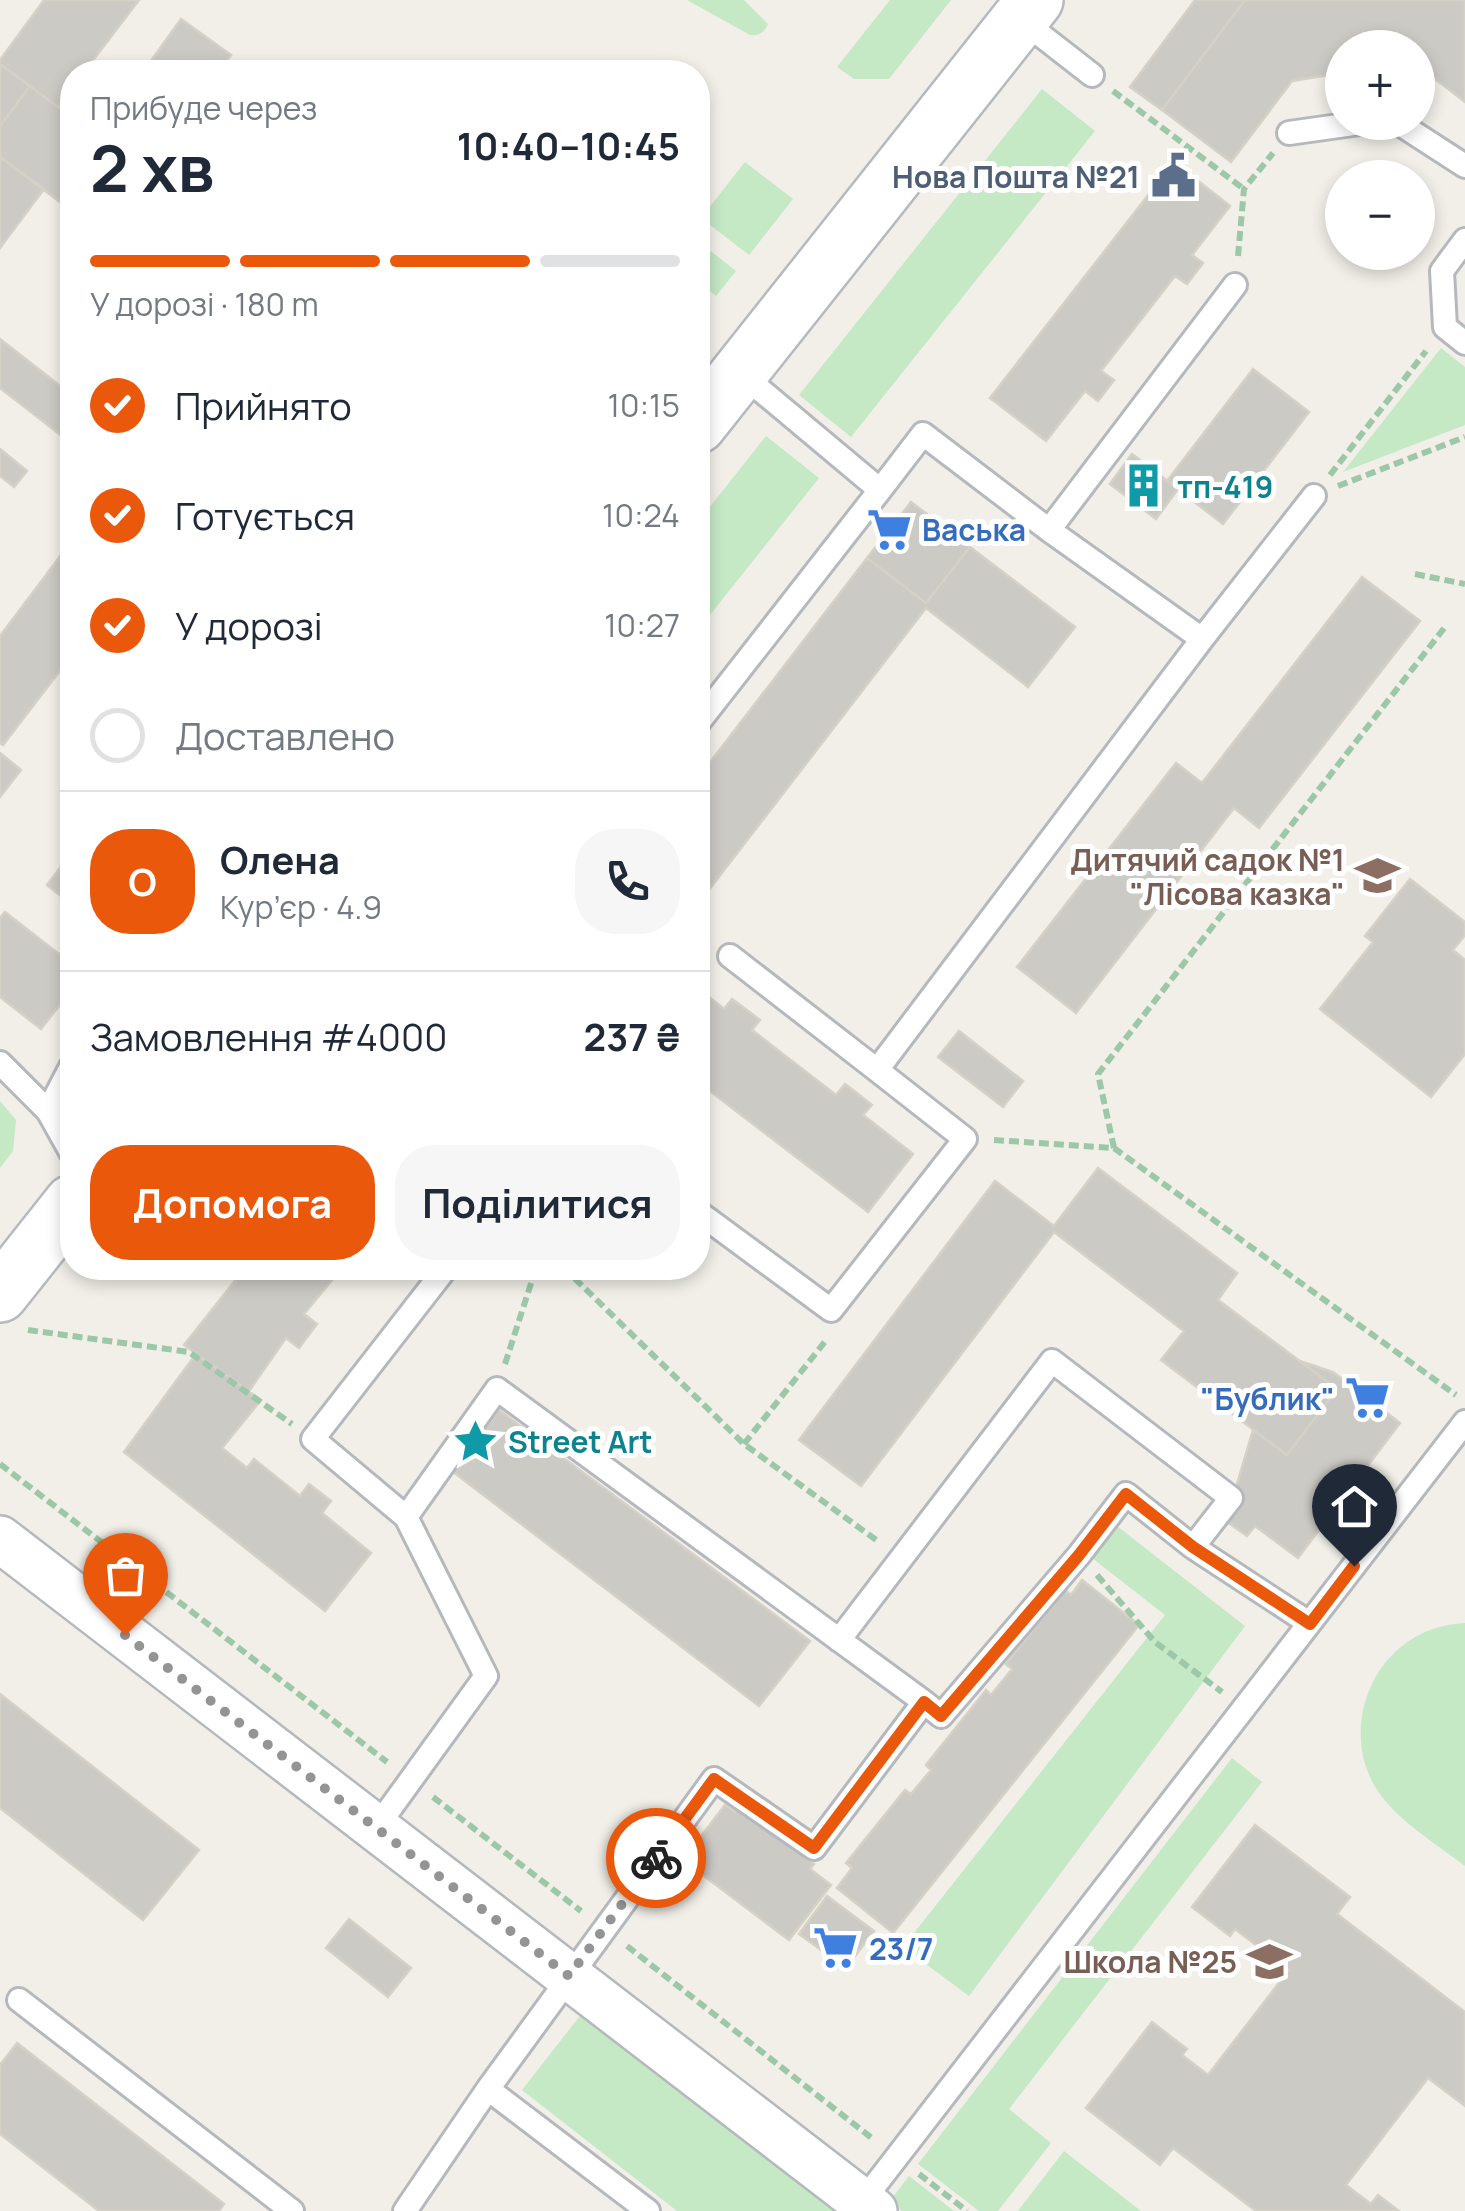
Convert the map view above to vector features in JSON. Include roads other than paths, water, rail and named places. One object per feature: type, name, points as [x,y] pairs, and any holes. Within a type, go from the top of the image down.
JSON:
[{"type":"main road","points":[[710,409],[1027,10]]},
{"type":"main road","points":[[9,1311],[60,1223]]},
{"type":"street","points":[[0,1539],[868,2206]]},
{"type":"lane","points":[[1027,10],[1092,75]]},
{"type":"lane","points":[[1289,132],[1325,127]]},
{"type":"lane","points":[[1425,140],[1465,166]]},
{"type":"lane","points":[[1465,240],[1442,270],[1444,327],[1465,343]]},
{"type":"lane","points":[[1049,530],[1236,285]]},
{"type":"lane","points":[[739,372],[880,490]]},
{"type":"lane","points":[[710,709],[923,434],[1202,639]]},
{"type":"lane","points":[[877,1070],[1314,496]]},
{"type":"lane","points":[[710,1221],[831,1310],[965,1139],[730,956]]},
{"type":"lane","points":[[0,1063],[48,1111],[60,1132]]},
{"type":"lane","points":[[48,1111],[60,1088]]},
{"type":"lane","points":[[376,1828],[486,1676],[406,1517],[313,1439],[437,1280]]},
{"type":"lane","points":[[839,1640],[1052,1361],[1231,1498],[1193,1547]]},
{"type":"lane","points":[[406,1517],[498,1389],[941,1716],[1126,1494],[1193,1547],[1310,1624]]},
{"type":"lane","points":[[868,2206],[897,2158],[1465,1422]]},
{"type":"lane","points":[[405,2211],[488,2089],[714,1779],[814,1848],[924,1702]]},
{"type":"lane","points":[[19,2000],[292,2211]]},
{"type":"lane","points":[[488,2089],[648,2211]]},
{"type":"place","name":"Нова Пошта №21","points":[[1173,176]]},
{"type":"place","name":"тп-419","points":[[1144,486]]},
{"type":"place","name":"Васька","points":[[889,529]]},
{"type":"place","name":"Дитячий садок №1 \"Лісова казка\"","points":[[1378,876]]},
{"type":"place","name":"\"Бублик\"","points":[[1368,1398]]},
{"type":"place","name":"Street Art","points":[[475,1441]]},
{"type":"place","name":"23/7","points":[[836,1948]]},
{"type":"place","name":"Школа №25","points":[[1270,1961]]}]
